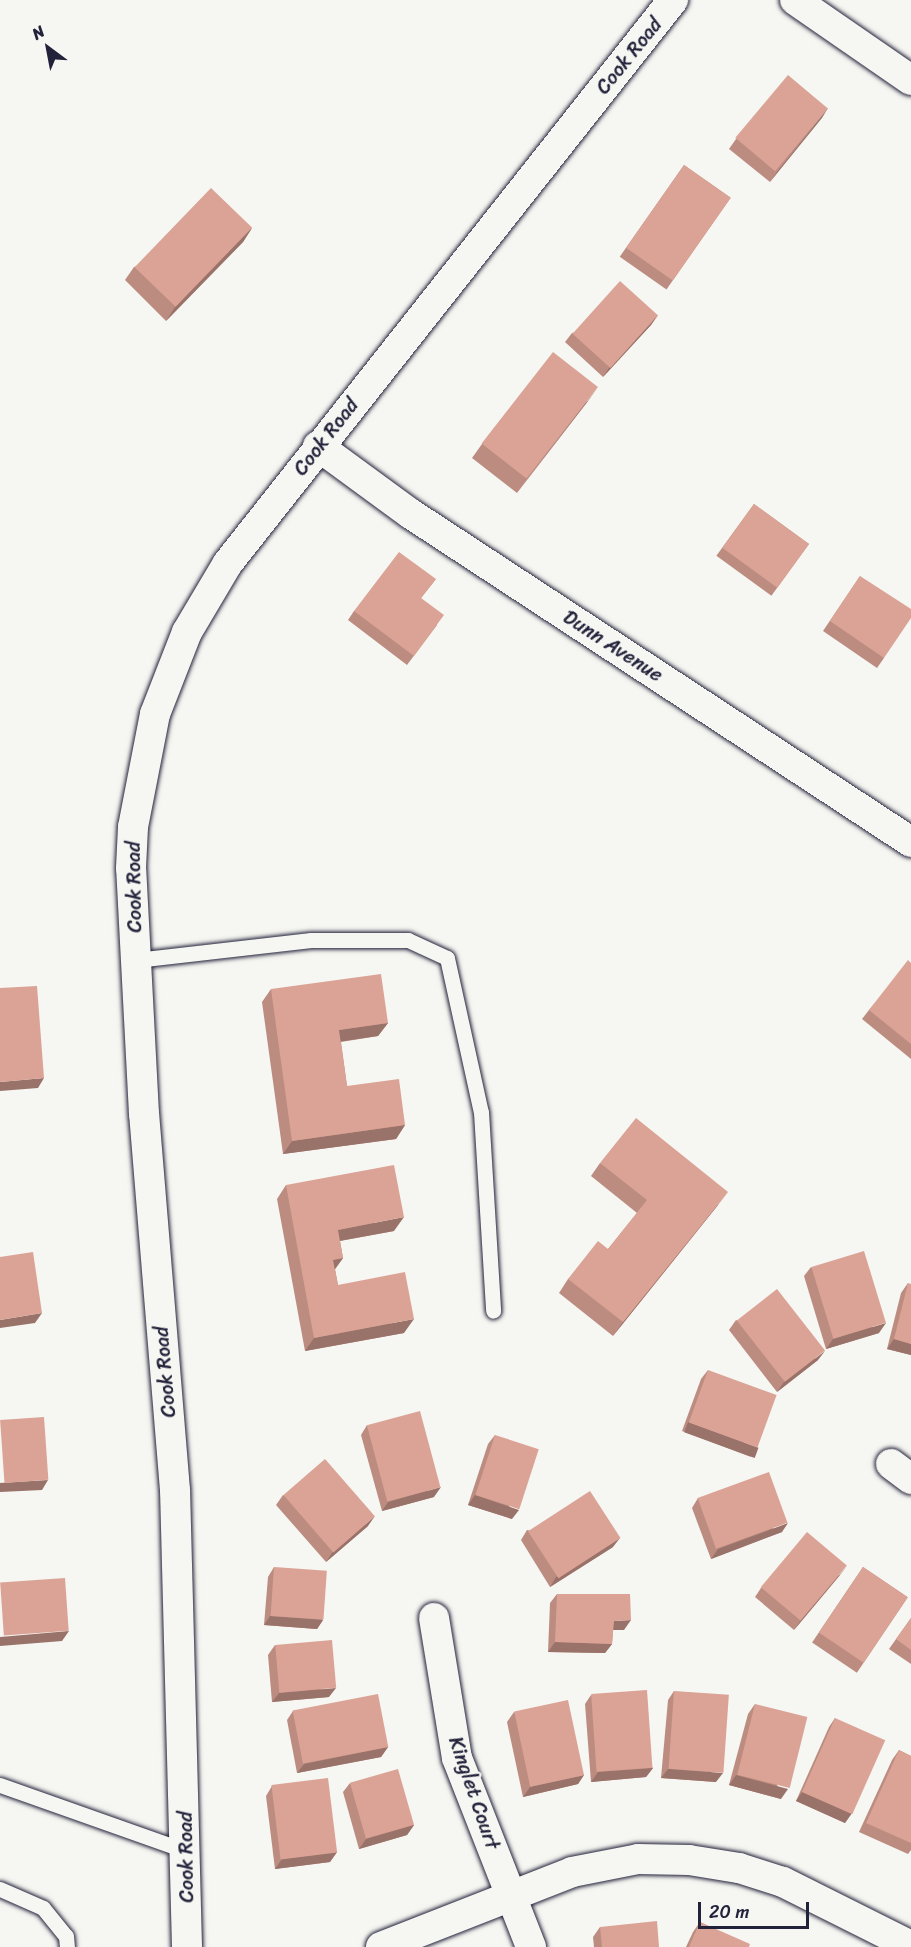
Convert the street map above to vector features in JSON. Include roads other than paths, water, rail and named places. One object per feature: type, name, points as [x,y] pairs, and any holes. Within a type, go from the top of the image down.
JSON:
[{"type":"street","name":"Cook Road","points":[[187,1947],[175,1490],[144,1114],[131,868],[133,827],[155,714],[168,671],[228,563],[673,0]]},
{"type":"street","points":[[795,0],[911,80]]},
{"type":"street","name":"Dunn Avenue","points":[[318,447],[411,514],[911,842]]},
{"type":"street","name":"Kinglet Court","points":[[434,1618],[457,1758],[531,1947]]},
{"type":"street","points":[[381,1947],[510,1894],[572,1872],[638,1859],[689,1860],[739,1868],[783,1882],[911,1946]]},
{"type":"lane","points":[[136,960],[311,940],[408,940],[447,958],[481,1112],[493,1311]]},
{"type":"lane","points":[[0,1785],[186,1851]]},
{"type":"lane","points":[[0,1889],[43,1908],[66,1936],[67,1947]]}]
